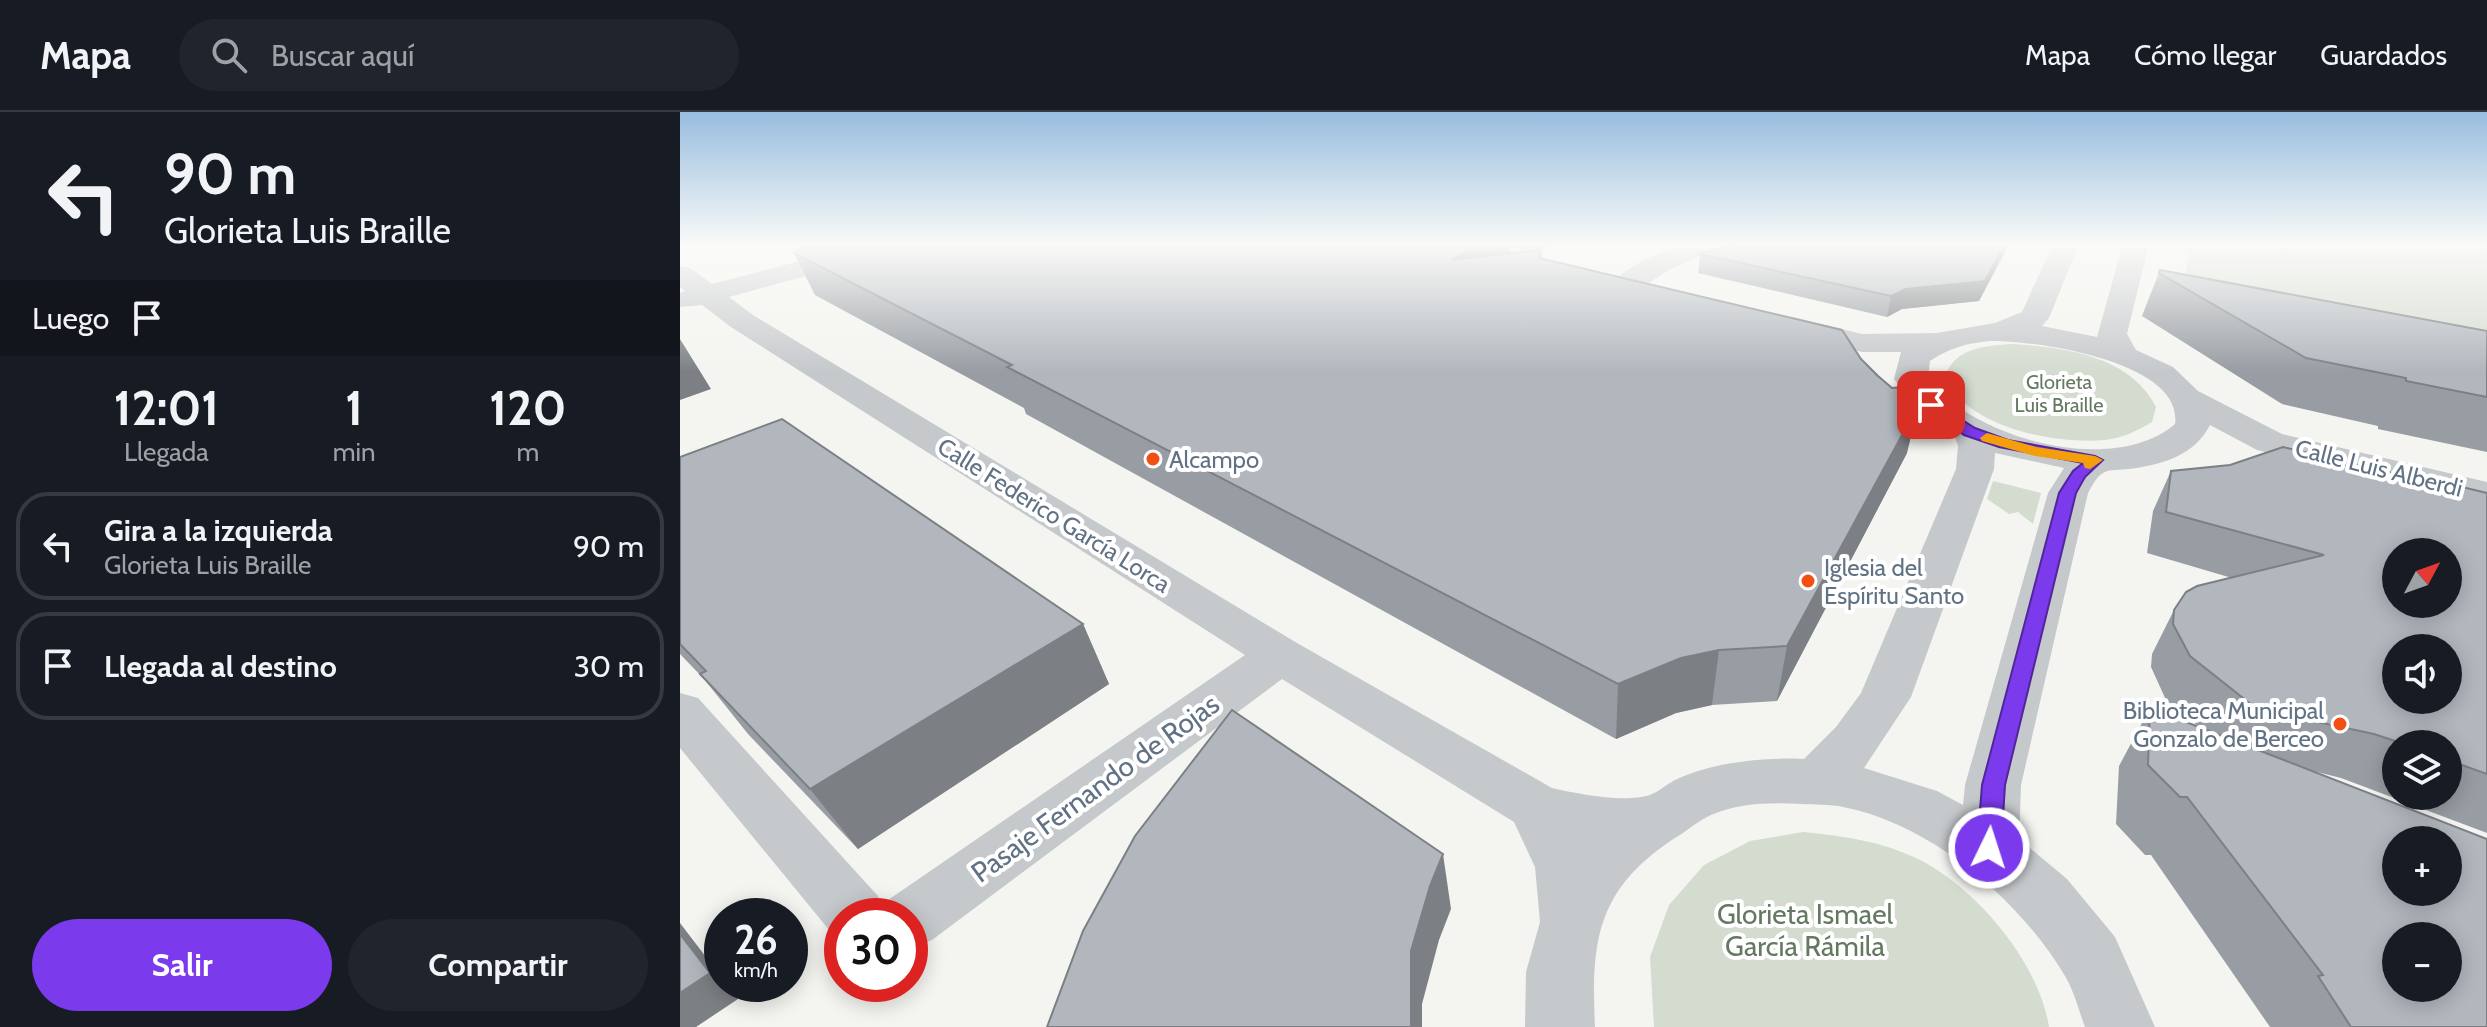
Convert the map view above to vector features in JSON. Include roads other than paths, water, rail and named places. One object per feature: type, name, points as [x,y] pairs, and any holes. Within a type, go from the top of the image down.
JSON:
[{"type":"street","name":"Calle Federico García Lorca","points":[[689,287],[1280,655],[1535,806],[1575,820],[1611,822],[1649,819]]},
{"type":"street","points":[[1632,287],[1656,293]]},
{"type":"street","points":[[1995,332],[2034,318],[2048,287]]},
{"type":"street","points":[[2124,355],[2114,343],[2112,334],[2125,287]]},
{"type":"street","points":[[1764,319],[1862,343],[1937,342]]},
{"type":"street","points":[[1862,343],[1910,372],[1919,392],[1931,405],[1970,431],[2035,452],[2119,460],[2163,449],[2183,438],[2193,427],[2194,415],[2187,399],[2158,374],[2124,355],[2047,335],[1995,332],[1959,335],[1937,342],[1914,357],[1910,372]]},
{"type":"street","name":"Calle Luis Alberdi","points":[[2187,399],[2270,442],[2487,494]]},
{"type":"street","points":[[1818,780],[1845,756],[1867,728],[1885,697],[1975,469],[1977,446],[1970,431]]},
{"type":"street","name":"Calle Luis Alberdi","points":[[2163,449],[2203,443],[2270,442]]},
{"type":"street","points":[[1989,848],[1993,785],[2068,493],[2079,474],[2095,460]]},
{"type":"street","name":"Pasaje Fernando de Rojas","points":[[928,907],[1280,655]]},
{"type":"street","points":[[680,712],[840,898]]},
{"type":"street","points":[[1560,1027],[1559,972],[1571,921],[1589,884],[1612,852],[1649,819],[1716,788],[1774,778],[1818,780],[1882,793],[1941,818],[1989,848],[2058,914],[2081,944],[2103,983],[2120,1027]]},
{"type":"street","points":[[1535,806],[1565,867],[1571,921]]},
{"type":"place","name":"Alcampo","points":[[1153,459]]},
{"type":"place","name":"Iglesia del Espíritu Santo","points":[[1808,581]]},
{"type":"place","name":"Biblioteca Municipal Gonzalo de Berceo","points":[[2340,724]]},
{"type":"park label","name":"Glorieta Luis Braille","points":[[2059,394]]},
{"type":"park label","name":"Glorieta Ismael García Rámila","points":[[1805,930]]}]
